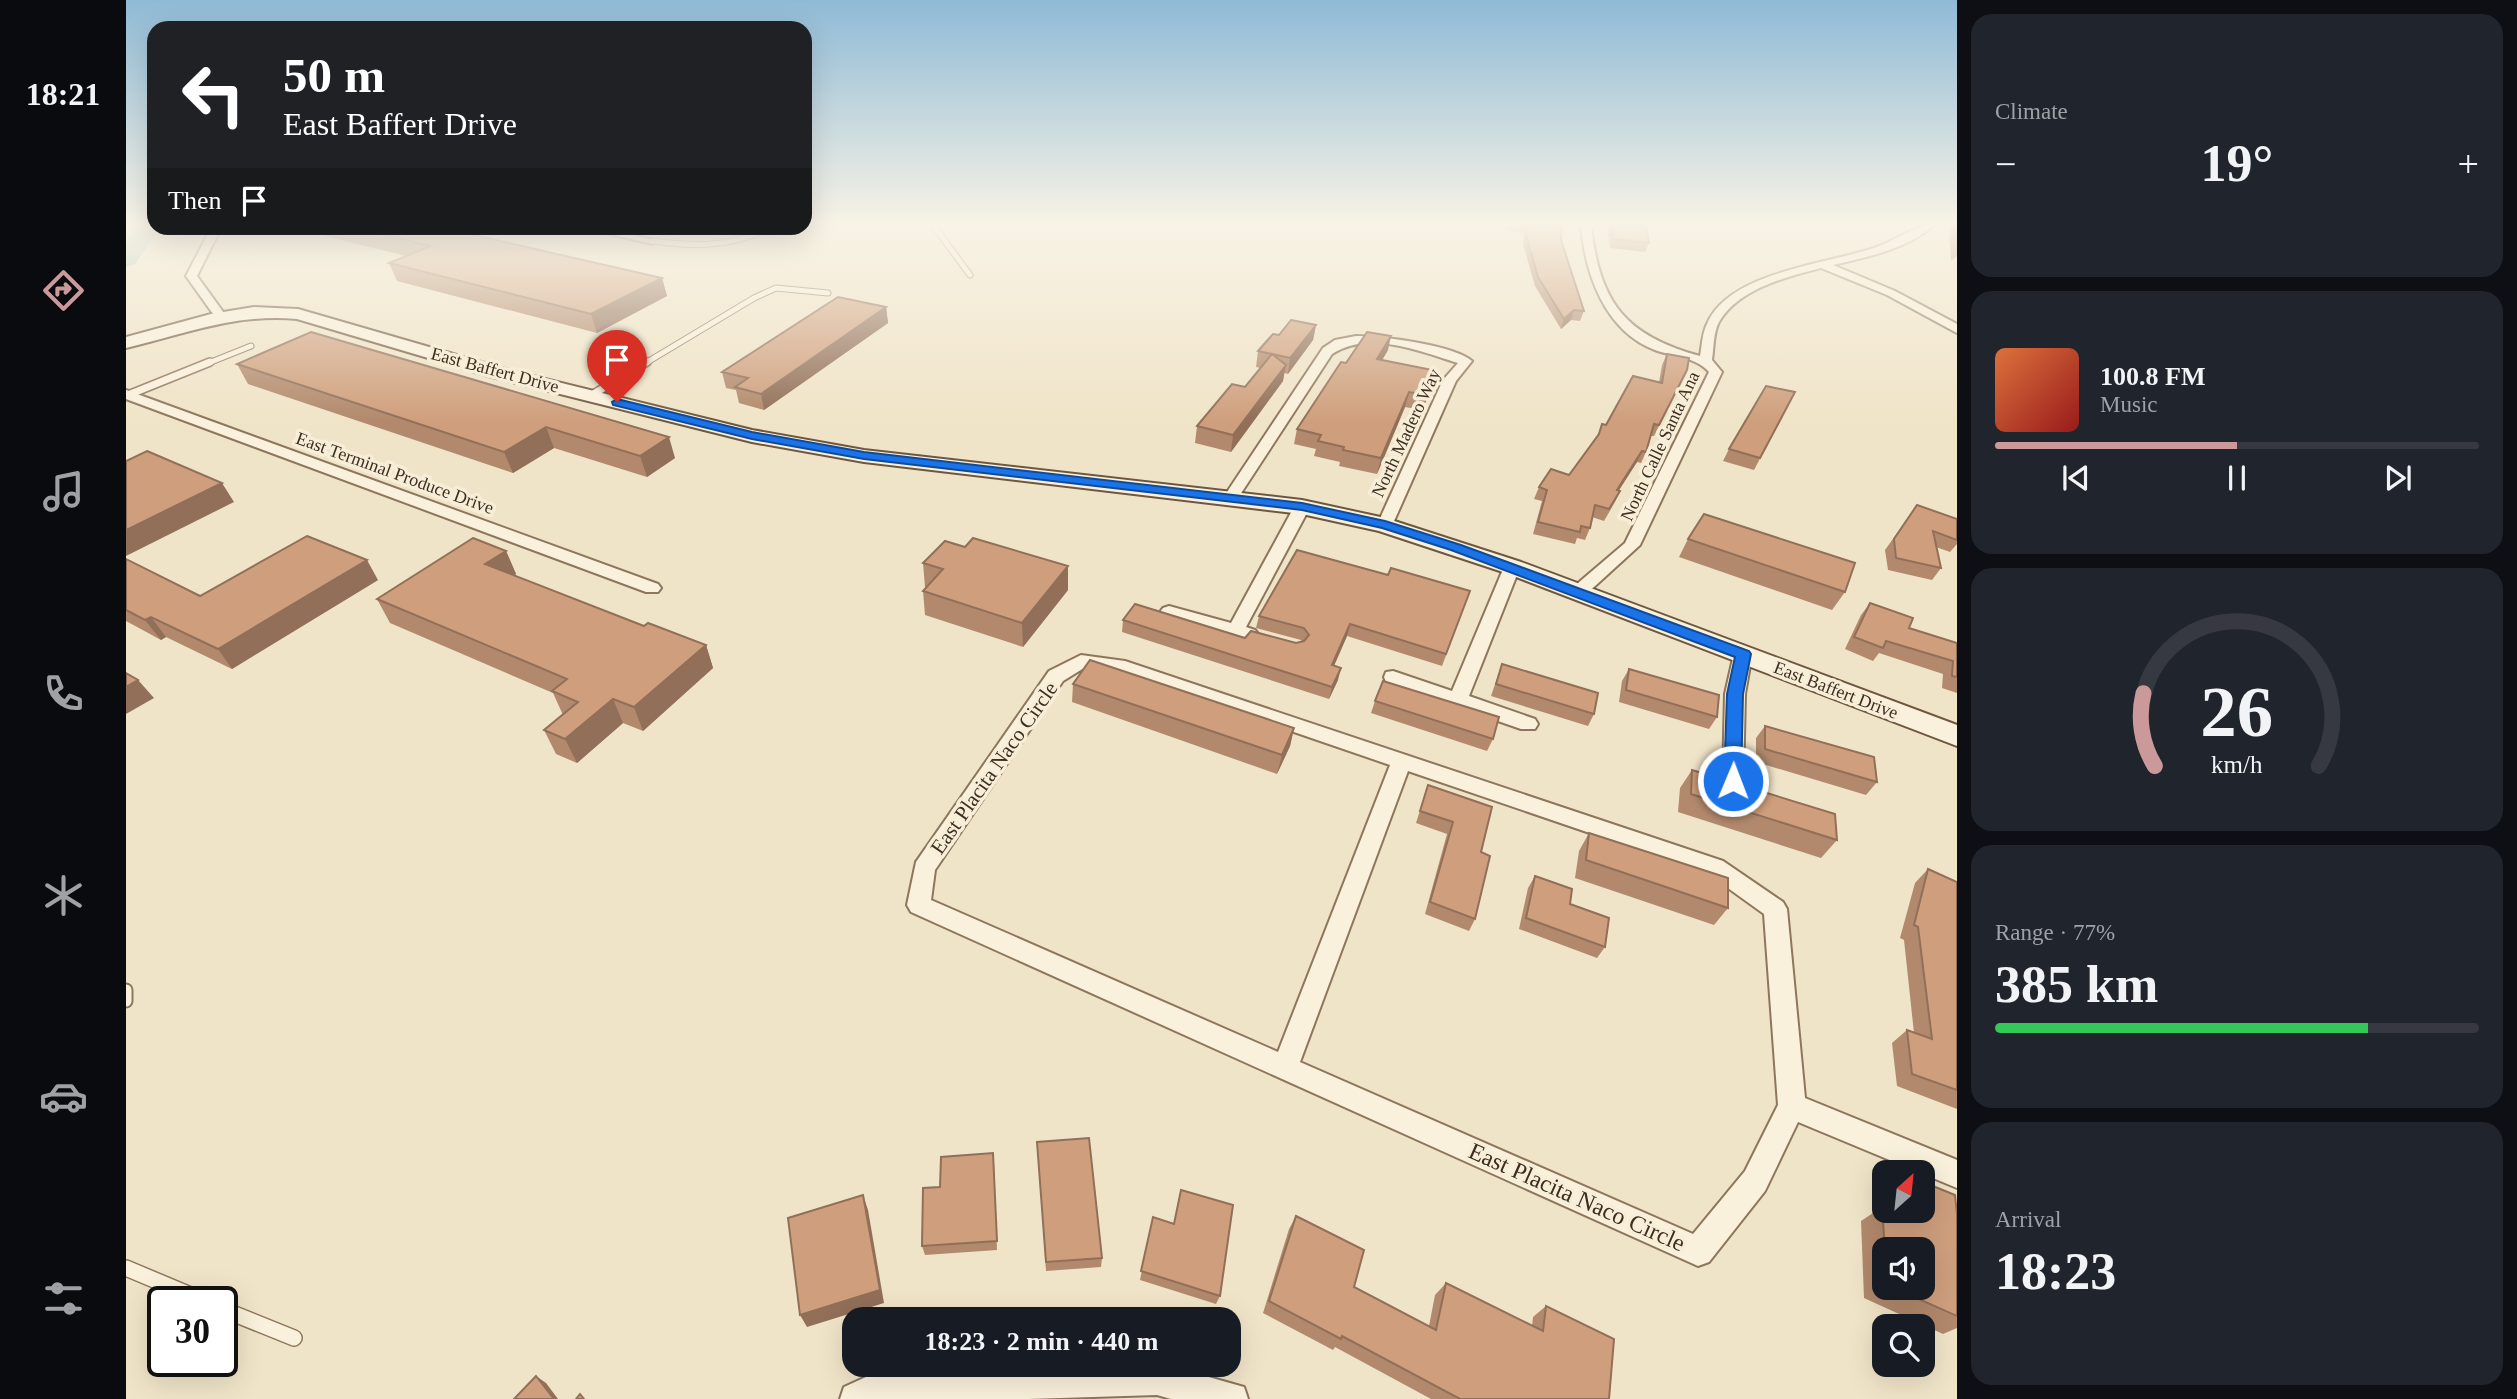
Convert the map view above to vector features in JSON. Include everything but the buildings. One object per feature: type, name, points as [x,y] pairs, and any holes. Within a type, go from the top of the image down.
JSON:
[{"type":"street","points":[[201,290],[220,316]]},
{"type":"street","points":[[1603,290],[1615,312],[1634,332],[1653,345],[1706,361]]},
{"type":"street","name":"North Calle Santa Ana","points":[[1577,593],[1632,545],[1716,372],[1706,361],[1713,321],[1732,302],[1753,290]]},
{"type":"street","points":[[1884,290],[1957,329]]},
{"type":"street","name":"East Baffert Drive","points":[[126,343],[220,316],[276,310],[298,314],[499,373],[752,436],[864,456],[1302,507],[1385,525],[1512,567],[1957,736]]},
{"type":"street","points":[[1231,498],[1327,351],[1339,341],[1386,341],[1466,361]]},
{"type":"street","name":"North Madero Way","points":[[1385,525],[1450,380],[1466,361]]},
{"type":"street","name":"East Terminal Produce Drive","points":[[127,394],[652,588]]},
{"type":"street","points":[[1237,631],[1302,507]]},
{"type":"street","points":[[1459,698],[1512,567]]},
{"type":"street","points":[[1169,612],[1271,640]]},
{"type":"street","points":[[1733,781],[1735,694],[1744,654]]},
{"type":"street","name":"East Placita Naco Circle","points":[[1081,661],[1118,665],[1402,761],[1715,867],[1774,909],[1793,1106],[1755,1181],[1698,1251],[919,905],[924,868],[1056,677],[1081,661]]},
{"type":"street","points":[[1393,677],[1528,724]]},
{"type":"street","points":[[1285,1068],[1402,761]]},
{"type":"street","points":[[1793,1106],[1957,1174]]},
{"type":"street","points":[[872,1395],[1157,1379],[1232,1399]]},
{"type":"lane","points":[[590,396],[771,290]]},
{"type":"lane","points":[[800,290],[828,293]]},
{"type":"lane","points":[[127,394],[251,346]]},
{"type":"lane","points":[[126,990],[126,1002]]},
{"type":"lane","points":[[126,1268],[168,1286]]},
{"type":"lane","points":[[238,1315],[294,1338]]},
{"type":"route","points":[[617,402],[752,436],[864,456],[1302,507],[1385,525],[1456,547],[1744,654],[1735,694],[1733,781]]}]
